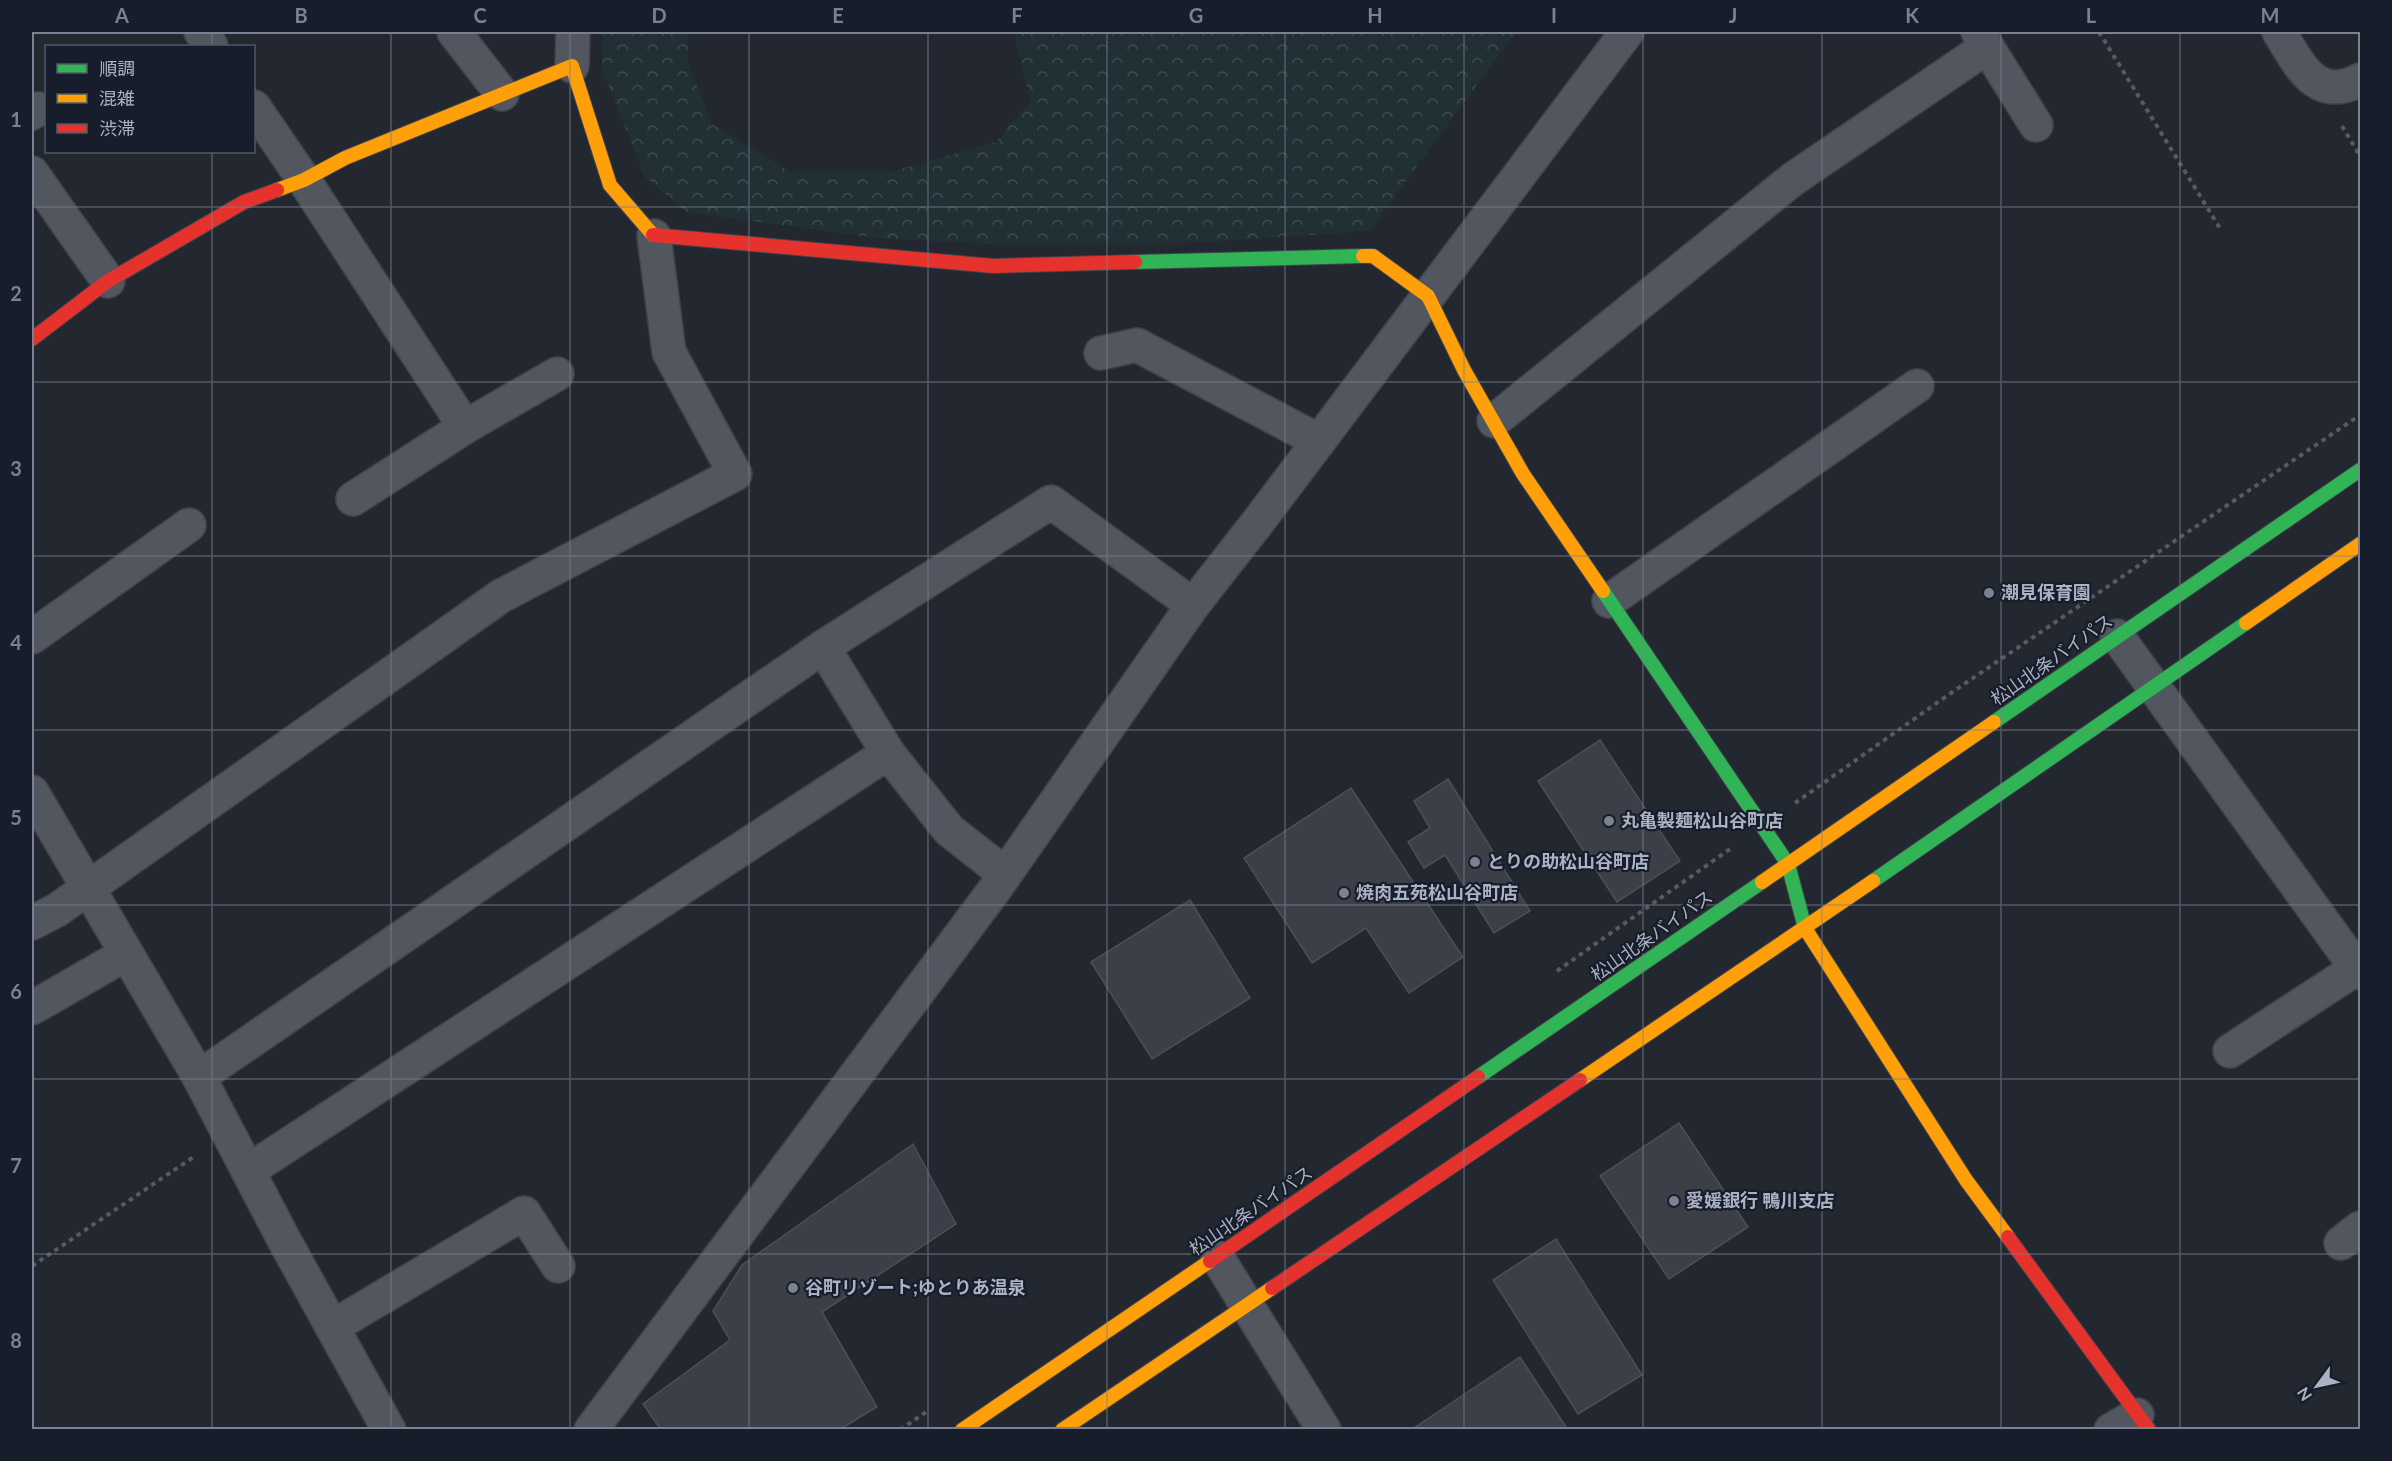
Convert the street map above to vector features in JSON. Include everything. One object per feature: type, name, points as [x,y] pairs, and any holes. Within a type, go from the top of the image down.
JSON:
[{"type":"main road","points":[[32,339],[108,281],[244,202],[304,180],[345,158],[572,66],[610,185],[654,236],[993,266],[1373,256],[1428,296],[1464,370],[1523,474],[1788,864],[1805,928],[1966,1180],[2132,1425]]},
{"type":"main road","name":"松山北条バイパス","points":[[962,1430],[2361,470]]},
{"type":"main road","points":[[1062,1430],[1805,928],[2361,543]]},
{"type":"street","points":[[201,32],[211,45]]},
{"type":"street","points":[[454,32],[502,94]]},
{"type":"street","points":[[572,66],[573,32]]},
{"type":"street","points":[[591,1430],[1005,874],[1193,605],[1627,32]]},
{"type":"street","points":[[2279,32],[2305,72],[2322,84],[2333,89],[2342,89],[2361,80]]},
{"type":"street","points":[[1494,421],[1794,179],[1982,39],[2036,125]]},
{"type":"street","points":[[255,108],[465,427]]},
{"type":"street","points":[[32,173],[108,281]]},
{"type":"street","points":[[32,923],[57,910],[501,596],[735,474],[669,352],[654,236]]},
{"type":"street","points":[[1101,353],[1137,345],[1319,441]]},
{"type":"street","points":[[353,499],[465,427],[557,374]]},
{"type":"street","points":[[1609,601],[1917,386]]},
{"type":"street","points":[[199,1077],[823,647],[1051,502],[1193,605]]},
{"type":"street","points":[[32,637],[189,525]]},
{"type":"street","points":[[2117,636],[2359,970],[2230,1051]]},
{"type":"street","points":[[823,647],[888,753],[949,830],[1005,874]]},
{"type":"street","points":[[248,1171],[888,753]]},
{"type":"street","points":[[32,792],[199,1077],[389,1430]]},
{"type":"street","points":[[32,1008],[126,954]]},
{"type":"street","points":[[332,1327],[524,1212],[558,1266]]},
{"type":"street","points":[[1217,1257],[1324,1430]]},
{"type":"path","points":[[2099,32],[2221,230]]},
{"type":"path","points":[[1547,978],[1951,693],[2361,415]]},
{"type":"path","points":[[32,1266],[228,1134]]},
{"type":"path","points":[[900,1430],[929,1410]]},
{"type":"green space","points":[[603,32],[688,32],[688,63],[712,124],[791,172],[890,172],[996,142],[1030,101],[1014,32],[1516,32],[1369,231],[1173,244],[992,244],[877,238],[686,212],[645,177],[602,69]]},
{"type":"building","name":"丸亀製麺松山谷町店","points":[[1600,740],[1680,861],[1617,902],[1538,781]]},
{"type":"building","name":"とりの助松山谷町店","points":[[1448,779],[1530,911],[1494,933],[1445,855],[1424,868],[1408,842],[1430,828],[1414,801]]},
{"type":"building","name":"焼肉五苑松山谷町店","points":[[1351,788],[1463,957],[1409,993],[1366,928],[1312,963],[1244,858]]},
{"type":"building","points":[[1190,900],[1250,998],[1152,1059],[1091,962]]},
{"type":"building","name":"愛媛銀行 鴨川支店","points":[[1679,1123],[1748,1227],[1669,1279],[1600,1176]]},
{"type":"building","name":"谷町リゾート;ゆとりあ温泉","points":[[913,1144],[956,1224],[822,1312],[877,1407],[839,1430],[661,1430],[643,1404],[730,1340],[713,1311],[742,1265]]},
{"type":"building","points":[[1556,1239],[1642,1375],[1578,1414],[1493,1280]]},
{"type":"building","points":[[1520,1357],[1568,1430],[1411,1430]]},
{"type":"traffic: fast","points":[[1135,262],[1363,256]]},
{"type":"traffic: fast","points":[[1994,722],[2360,470]]},
{"type":"traffic: fast","points":[[1603,591],[1788,864],[1808,933]]},
{"type":"traffic: fast","points":[[1873,881],[2246,623]]},
{"type":"traffic: fast","points":[[1478,1077],[1762,882]]},
{"type":"traffic: slow","points":[[277,190],[304,180],[345,158],[572,66],[610,185],[653,235]]},
{"type":"traffic: slow","points":[[1363,256],[1373,256],[1428,296],[1464,370],[1523,474],[1603,591]]},
{"type":"traffic: slow","points":[[2246,623],[2360,544]]},
{"type":"traffic: slow","points":[[1762,882],[1994,722]]},
{"type":"traffic: slow","points":[[1580,1080],[1873,881]]},
{"type":"traffic: slow","points":[[1808,933],[1966,1180],[2008,1237]]},
{"type":"traffic: slow","points":[[962,1430],[1210,1261]]},
{"type":"traffic: slow","points":[[1062,1430],[1272,1288]]},
{"type":"traffic: jam","points":[[32,339],[108,281],[244,202],[277,190]]},
{"type":"traffic: jam","points":[[653,235],[993,266],[1135,262]]},
{"type":"traffic: jam","points":[[1210,1261],[1478,1077]]},
{"type":"traffic: jam","points":[[1272,1288],[1580,1080]]},
{"type":"traffic: jam","points":[[2008,1237],[2149,1430]]},
{"type":"place","name":"潮見保育園","points":[[1989,593]]},
{"type":"place","name":"丸亀製麺松山谷町店","points":[[1609,821]]},
{"type":"place","name":"とりの助松山谷町店","points":[[1475,862]]},
{"type":"place","name":"焼肉五苑松山谷町店","points":[[1344,893]]},
{"type":"place","name":"愛媛銀行 鴨川支店","points":[[1674,1201]]},
{"type":"place","name":"谷町リゾート;ゆとりあ温泉","points":[[793,1288]]}]
